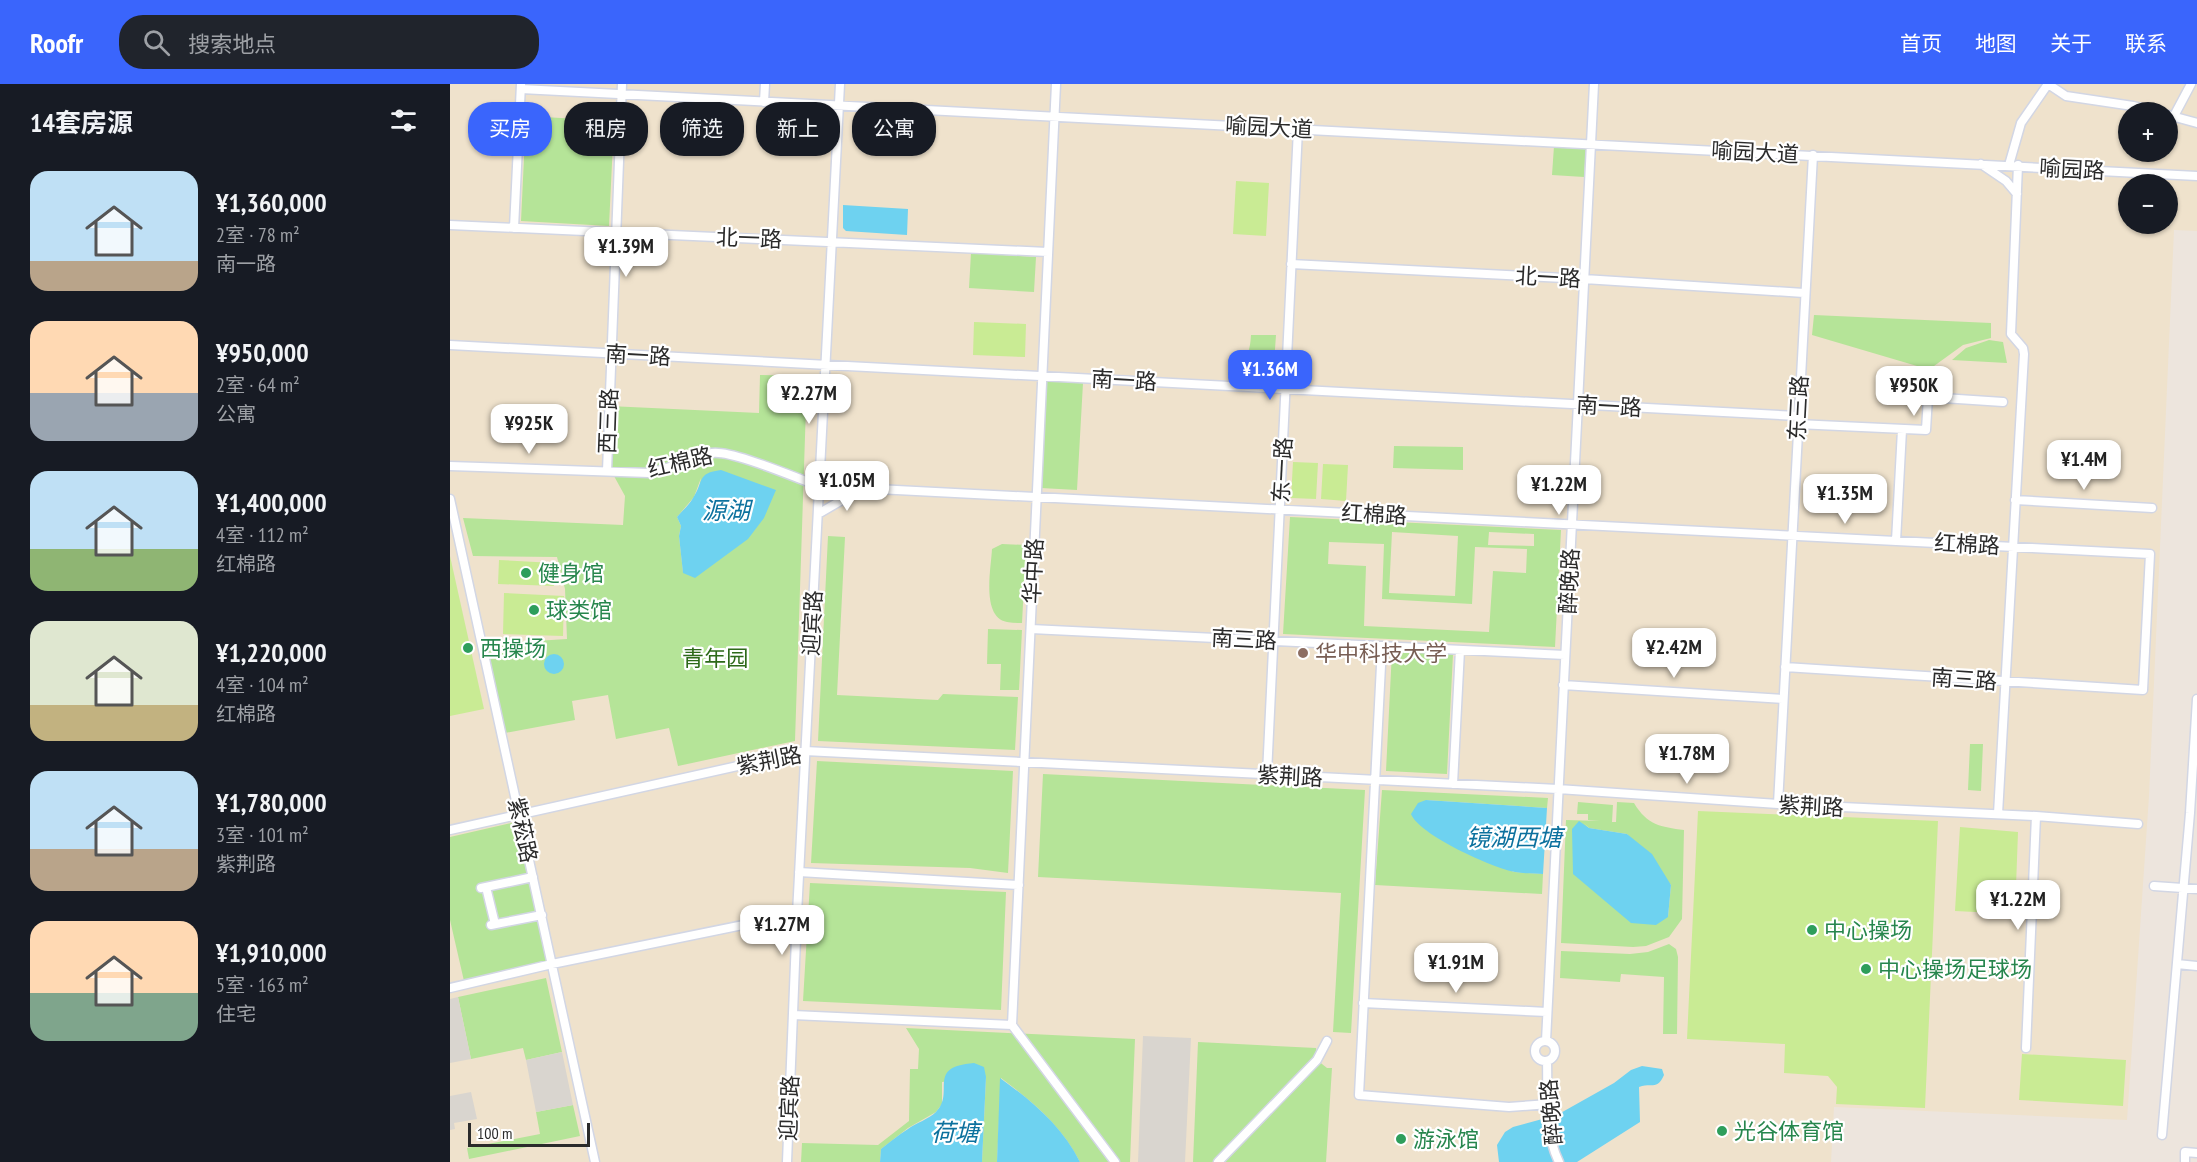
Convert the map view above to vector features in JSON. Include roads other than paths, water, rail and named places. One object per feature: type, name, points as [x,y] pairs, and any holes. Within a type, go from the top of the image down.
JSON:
[{"type":"street","name":"西三路","points":[[607,471],[622,84]]},
{"type":"street","points":[[765,84],[765,102]]},
{"type":"street","name":"迎宾路","points":[[839,102],[840,84]]},
{"type":"street","name":"华中路","points":[[1012,1025],[1056,84]]},
{"type":"street","name":"醉晚路","points":[[1546,1041],[1594,84]]},
{"type":"street","points":[[1998,814],[2024,354],[2023,348],[2011,334],[2017,194],[2014,165],[2021,123],[2048,84],[2066,96],[2118,103]]},
{"type":"street","points":[[2178,104],[2191,84],[2197,85]]},
{"type":"street","name":"喻园大道","points":[[521,87],[765,102]]},
{"type":"street","points":[[514,228],[521,87]]},
{"type":"street","name":"喻园大道","points":[[840,105],[2014,165]]},
{"type":"street","points":[[2178,117],[2197,123]]},
{"type":"street","name":"东一路","points":[[1267,774],[1298,129]]},
{"type":"street","name":"东三路","points":[[1778,804],[1812,155]]},
{"type":"street","name":"迎宾路","points":[[787,1162],[799,872],[836,156]]},
{"type":"street","points":[[1981,164],[2006,181],[2017,194]]},
{"type":"street","name":"喻园路","points":[[2014,165],[2197,176]]},
{"type":"street","name":"北一路","points":[[450,225],[1048,252]]},
{"type":"street","name":"北一路","points":[[1292,264],[1804,293]]},
{"type":"street","name":"南一路","points":[[450,345],[1578,404],[1902,430],[1926,430],[1928,397],[2003,402]]},
{"type":"street","points":[[1896,541],[1902,430]]},
{"type":"street","name":"红棉路","points":[[450,466],[660,471],[704,455],[726,453],[819,486],[2150,554],[2143,690]]},
{"type":"street","points":[[818,514],[863,488]]},
{"type":"street","name":"紫菘路","points":[[450,499],[595,1162]]},
{"type":"street","points":[[2015,500],[2151,508]]},
{"type":"street","name":"南三路","points":[[1031,629],[1565,655]]},
{"type":"street","points":[[1382,646],[1359,1095],[1509,1107],[1549,1104]]},
{"type":"street","points":[[1453,784],[1460,650]]},
{"type":"street","name":"南三路","points":[[1785,667],[2143,690]]},
{"type":"street","points":[[1563,685],[1783,699]]},
{"type":"street","points":[[2162,1135],[2184,888],[2197,699]]},
{"type":"street","name":"紫荆路","points":[[450,830],[805,751],[1558,789],[1778,804],[2036,816],[2138,824]]},
{"type":"street","points":[[2026,1048],[2036,816]]},
{"type":"street","points":[[799,872],[1019,885]]},
{"type":"street","points":[[533,877],[484,888],[493,925],[542,915]]},
{"type":"street","points":[[2154,886],[2197,889]]},
{"type":"street","points":[[450,988],[552,964],[797,914]]},
{"type":"street","points":[[2177,964],[2197,966]]},
{"type":"street","points":[[1363,1003],[1547,1012]]},
{"type":"street","points":[[793,1015],[1012,1025],[1115,1162]]},
{"type":"street","points":[[1218,1162],[1317,1060],[1327,1041]]},
{"type":"street","name":"醉晚路","points":[[1546,1041],[1540,1043],[1535,1050],[1539,1058],[1547,1061]]},
{"type":"street","name":"醉晚路","points":[[1546,1041],[1554,1046],[1555,1052],[1547,1061]]},
{"type":"street","name":"醉晚路","points":[[1547,1061],[1551,1140],[1559,1162]]},
{"type":"street","points":[[2185,1162],[2185,1152],[2197,1153]]},
{"type":"water","points":[[843,205],[908,209],[907,235],[846,231],[843,228]]},
{"type":"water","name":"源湖","points":[[721,470],[776,490],[764,518],[748,539],[695,578],[683,573],[679,536],[681,526],[677,517],[691,501],[704,476]]},
{"type":"water","points":[[554,654],[561,657],[564,664],[561,671],[554,674],[547,671],[544,664],[547,657]]},
{"type":"water","name":"镜湖西塘","points":[[1426,800],[1547,808],[1543,874],[1518,873],[1505,869],[1442,841],[1417,822],[1411,814],[1418,803]]},
{"type":"water","points":[[1579,821],[1589,828],[1627,834],[1652,854],[1671,885],[1668,917],[1656,925],[1631,923],[1573,874],[1572,829]]},
{"type":"water","name":"荷塘","points":[[974,1063],[984,1067],[986,1077],[982,1162],[880,1162],[881,1149],[904,1131],[936,1112],[941,1104],[946,1075],[950,1070],[959,1065]]},
{"type":"water","points":[[1642,1066],[1662,1069],[1664,1075],[1656,1085],[1639,1087],[1640,1122],[1577,1162],[1499,1162],[1497,1145],[1505,1132],[1513,1127],[1557,1115],[1614,1083],[1631,1070]]},
{"type":"water","points":[[1000,1078],[1045,1115],[1073,1149],[1080,1162],[997,1162]]},
{"type":"place","name":"健身馆","points":[[526,573]]},
{"type":"place","name":"球类馆","points":[[534,610]]},
{"type":"place","name":"西操场","points":[[468,648]]},
{"type":"place","name":"华中科技大学","points":[[1303,653]]},
{"type":"place","name":"中心操场","points":[[1812,930]]},
{"type":"place","name":"中心操场足球场","points":[[1866,969]]},
{"type":"place","name":"光谷体育馆","points":[[1722,1131]]},
{"type":"place","name":"游泳馆","points":[[1401,1139]]},
{"type":"park label","name":"青年园","points":[[715,658]]}]
